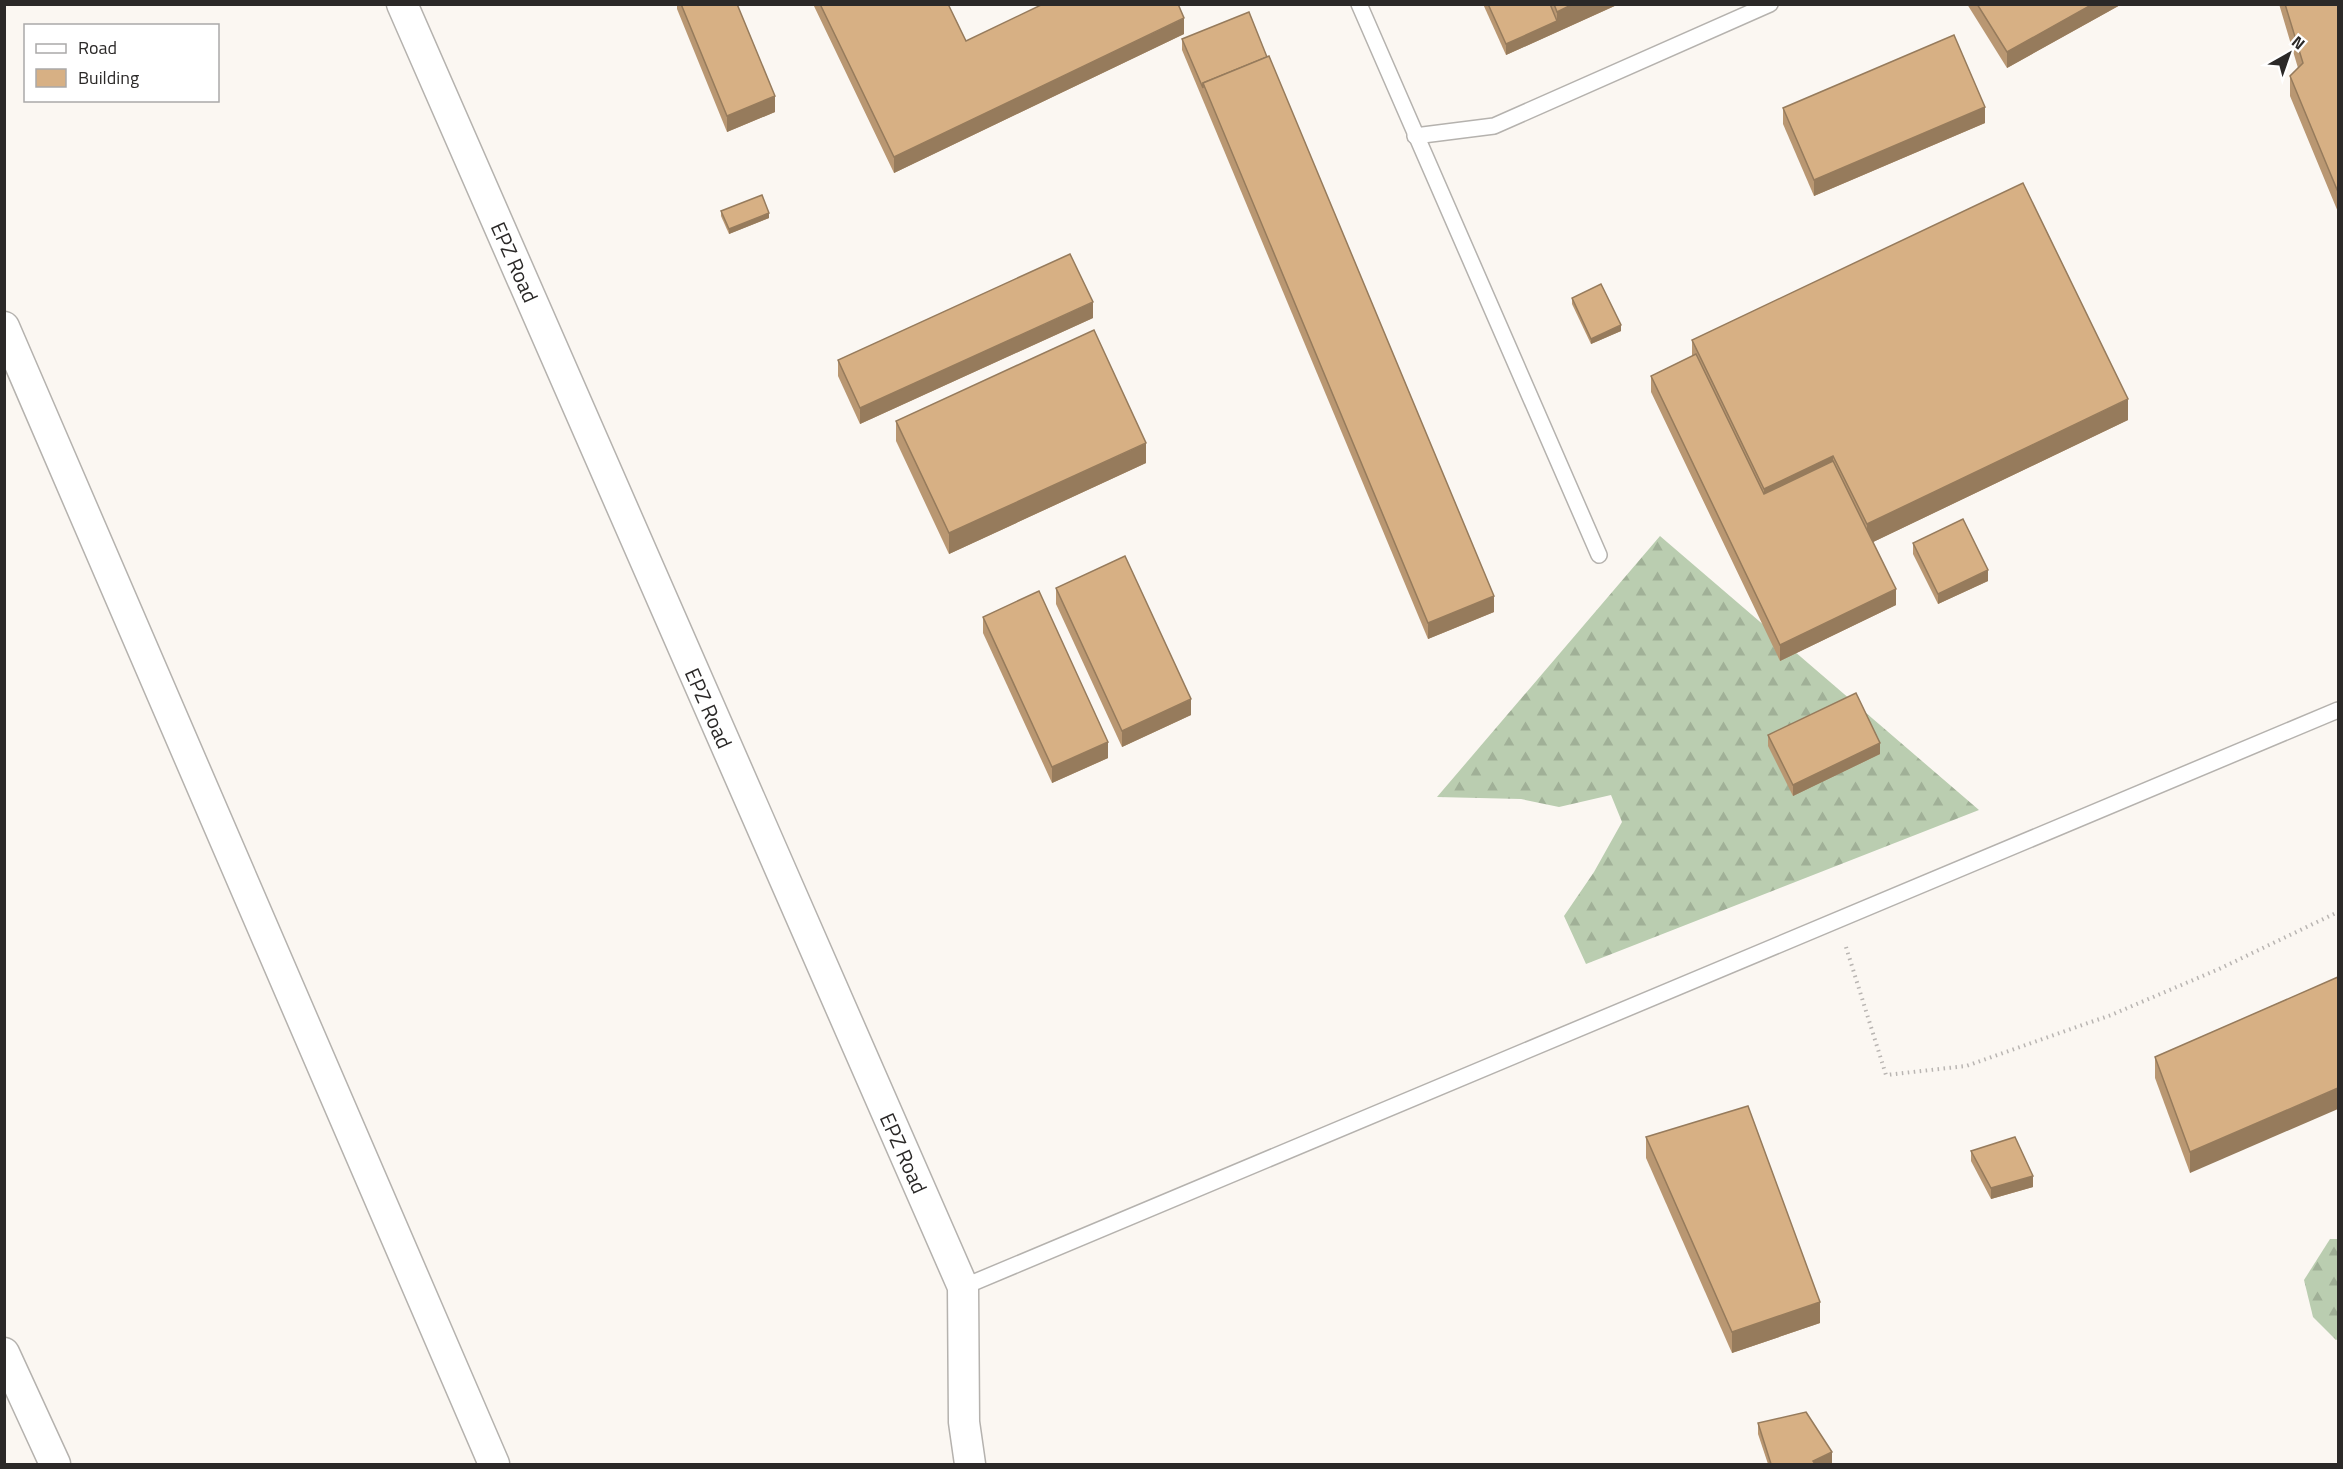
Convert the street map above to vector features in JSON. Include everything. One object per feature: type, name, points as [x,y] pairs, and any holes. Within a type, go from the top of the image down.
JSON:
[{"type":"street","name":"EPZ Road","points":[[402,4],[963,1287],[964,1422],[970,1464]]},
{"type":"street","points":[[4,327],[494,1464]]},
{"type":"street","points":[[4,1353],[55,1464]]},
{"type":"lane","points":[[1359,4],[1599,555]]},
{"type":"lane","points":[[1415,136],[1494,126],[1770,4]]},
{"type":"lane","points":[[963,1287],[2338,710]]},
{"type":"path","points":[[1837,920],[1886,1075],[1966,1066],[2099,1019],[2219,969],[2338,912]]},
{"type":"green space","points":[[1660,536],[1979,810],[1586,964],[1564,916],[1594,872],[1622,822],[1611,795],[1559,807],[1521,799],[1437,797]]},
{"type":"green space","points":[[2330,1239],[2338,1239],[2338,1339],[2336,1340],[2313,1317],[2304,1280]]},
{"type":"building","points":[[681,4],[737,4],[775,96],[727,116]]},
{"type":"building","points":[[820,4],[948,4],[966,41],[1043,4],[1178,4],[1184,18],[894,157]]},
{"type":"building","points":[[1488,4],[1550,4],[1557,21],[1506,44]]},
{"type":"building","points":[[1554,4],[1573,4],[1557,12]]},
{"type":"building","points":[[1977,4],[2093,4],[2007,52]]},
{"type":"building","points":[[2285,4],[2338,4],[2338,192],[2290,76],[2303,63]]},
{"type":"building","points":[[1249,12],[1267,57],[1203,83],[1203,88],[1182,39]]},
{"type":"building","points":[[1954,35],[1985,107],[1814,180],[1783,108]]},
{"type":"building","points":[[1269,56],[1494,596],[1428,623],[1203,83]]},
{"type":"building","points":[[2023,183],[2128,399],[1867,524],[1833,456],[1764,489],[1692,340]]},
{"type":"building","points":[[762,195],[769,213],[729,229],[721,211]]},
{"type":"building","points":[[1070,254],[1093,302],[860,408],[838,360]]},
{"type":"building","points":[[1601,284],[1621,325],[1591,339],[1572,298]]},
{"type":"building","points":[[1094,330],[1146,443],[949,533],[896,421]]},
{"type":"building","points":[[1696,354],[1764,494],[1833,461],[1896,589],[1780,645],[1651,376]]},
{"type":"building","points":[[1963,519],[1988,570],[1938,594],[1913,543]]},
{"type":"building","points":[[1125,556],[1191,699],[1122,731],[1056,588]]},
{"type":"building","points":[[1039,591],[1108,742],[1052,767],[983,617]]},
{"type":"building","points":[[1856,693],[1880,743],[1793,785],[1768,735]]},
{"type":"building","points":[[2338,977],[2338,1088],[2190,1152],[2155,1057]]},
{"type":"building","points":[[1748,1106],[1820,1302],[1732,1332],[1646,1137]]},
{"type":"building","points":[[2015,1137],[2033,1176],[1991,1188],[1971,1151]]},
{"type":"building","points":[[1806,1412],[1832,1452],[1813,1461],[1815,1464],[1771,1464],[1758,1423]]}]
